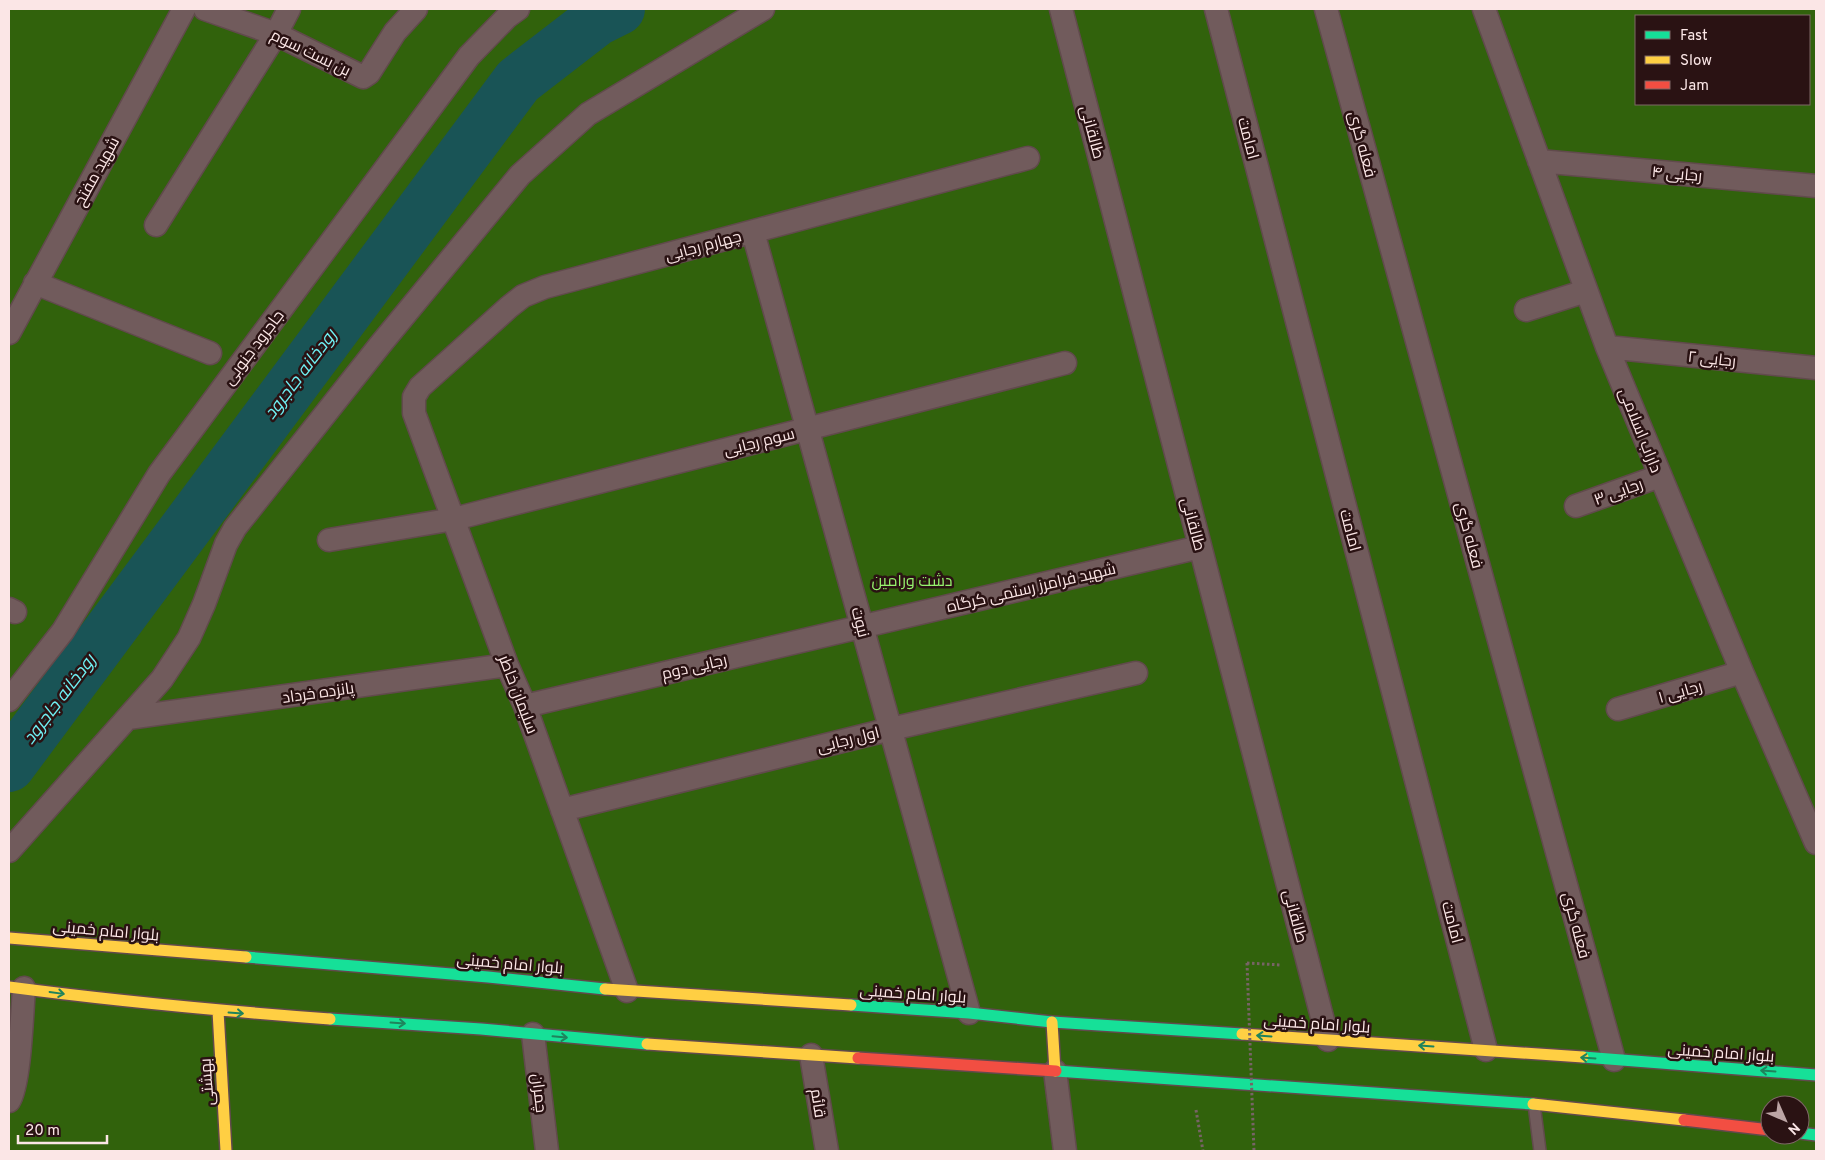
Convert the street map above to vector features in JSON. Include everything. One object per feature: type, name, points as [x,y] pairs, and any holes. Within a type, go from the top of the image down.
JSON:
[{"type":"main road","name":"بلوار امام خمینی","points":[[9,938],[488,977],[628,991],[969,1013],[1052,1022],[1486,1050],[1816,1075]]},
{"type":"main road","points":[[16,987],[100,999],[218,1012],[471,1028],[811,1055],[1534,1104],[1760,1129]]},
{"type":"main road","name":"بهشتی","points":[[218,1012],[226,1151]]},
{"type":"main road","points":[[1052,1022],[1055,1072]]},
{"type":"street","name":"شهید مفتح","points":[[9,333],[184,9]]},
{"type":"street","name":"بن بست سوم","points":[[205,9],[276,34],[363,77],[369,73],[395,32],[416,9]]},
{"type":"street","points":[[156,225],[276,34],[289,9]]},
{"type":"street","name":"جاجرود جنوبی","points":[[9,700],[63,631],[165,466],[469,56],[507,17],[518,9]]},
{"type":"street","points":[[9,851],[162,679],[189,638],[204,604],[226,544],[235,528],[380,345],[520,175],[588,114],[763,9]]},
{"type":"street","name":"طالقانی","points":[[1060,9],[1328,1040]]},
{"type":"street","name":"امامت","points":[[1216,9],[1486,1050]]},
{"type":"street","name":"فعله گری","points":[[1326,9],[1614,1060]]},
{"type":"street","name":"داراب اسلامی","points":[[1484,9],[1608,347],[1742,672],[1816,843]]},
{"type":"street","name":"چهارم رجایی","points":[[414,397],[420,387],[524,296],[544,287],[1028,158]]},
{"type":"street","name":"رجایی ۴","points":[[1539,160],[1816,186]]},
{"type":"street","name":"نبوت","points":[[753,232],[969,1013]]},
{"type":"street","points":[[35,283],[210,353]]},
{"type":"street","points":[[1526,310],[1586,290]]},
{"type":"street","name":"رجایی ۲","points":[[1608,347],[1816,368]]},
{"type":"street","name":"سوم رجایی","points":[[329,540],[454,519],[1065,363]]},
{"type":"street","name":"سلیمان خاطر","points":[[414,397],[414,413],[525,706],[628,991]]},
{"type":"street","name":"رجایی ۳","points":[[1576,506],[1660,476]]},
{"type":"street","name":"شهید فرامرز رستمی کرگاه","points":[[862,626],[1200,547]]},
{"type":"street","name":"رجایی دوم","points":[[525,706],[862,626]]},
{"type":"street","name":"پانزده خرداد","points":[[128,718],[508,665]]},
{"type":"street","name":"رجایی ۱","points":[[1618,709],[1742,672]]},
{"type":"street","name":"اول رجایی","points":[[562,810],[891,728],[1136,673]]},
{"type":"street","points":[[9,1101],[13,1095],[16,1077],[16,987]]},
{"type":"street","name":"چمران","points":[[533,1034],[547,1151]]},
{"type":"street","name":"قائم","points":[[811,1055],[827,1151]]},
{"type":"street","points":[[1055,1072],[1065,1151]]},
{"type":"lane","points":[[1534,1104],[1540,1151]]},
{"type":"path","points":[[1254,1151],[1247,963],[1262,962]]},
{"type":"path","points":[[1191,1080],[1203,1151]]},
{"type":"green space","name":"دشت ورامین","points":[[9,9],[1816,9],[1816,1151],[9,1151]]},
{"type":"waterway","name":"رودخانه جاجرود","points":[[9,766],[518,81],[597,20],[619,9]]},
{"type":"traffic: fast","points":[[246,957],[488,977],[605,989]]},
{"type":"traffic: fast","points":[[851,1005],[969,1013],[1052,1022],[1242,1034]]},
{"type":"traffic: fast","points":[[330,1019],[481,1029],[647,1044]]},
{"type":"traffic: fast","points":[[1583,1057],[1816,1075]]},
{"type":"traffic: fast","points":[[1056,1071],[1533,1104]]},
{"type":"traffic: fast","points":[[1810,1134],[1816,1135]]},
{"type":"traffic: slow","points":[[9,938],[246,957]]},
{"type":"traffic: slow","points":[[9,987],[89,997],[330,1019]]},
{"type":"traffic: slow","points":[[605,989],[851,1005]]},
{"type":"traffic: slow","points":[[218,1011],[226,1151]]},
{"type":"traffic: slow","points":[[1052,1022],[1055,1071]]},
{"type":"traffic: slow","points":[[1242,1034],[1583,1057]]},
{"type":"traffic: slow","points":[[647,1044],[858,1058]]},
{"type":"traffic: slow","points":[[1533,1104],[1684,1120]]},
{"type":"traffic: jam","points":[[858,1058],[1056,1071]]},
{"type":"traffic: jam","points":[[1684,1120],[1760,1129]]}]
